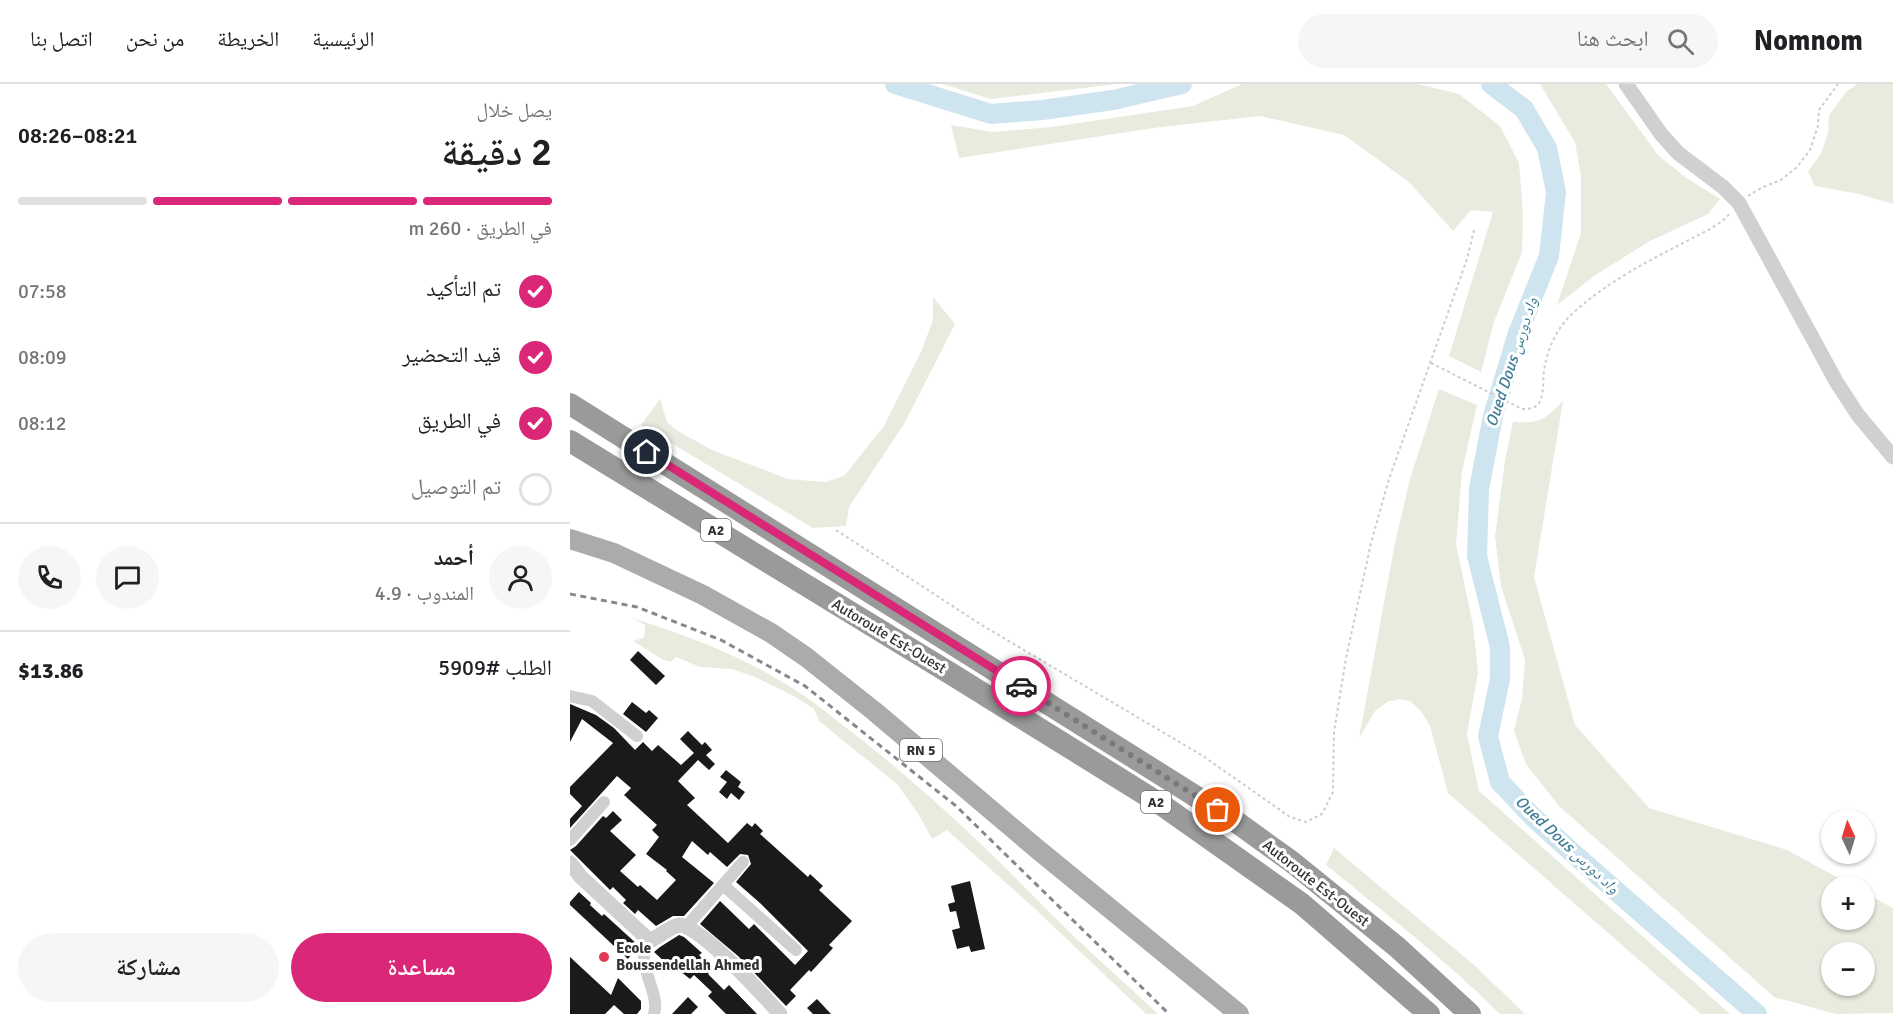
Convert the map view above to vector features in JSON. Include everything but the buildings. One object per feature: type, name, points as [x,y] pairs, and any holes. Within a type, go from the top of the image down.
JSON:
[{"type":"highway","name":"Autoroute Est-Ouest","points":[[570,404],[1235,821],[1292,862],[1397,947],[1470,1014]]},
{"type":"highway","name":"Autoroute Est-Ouest","points":[[570,441],[1162,805],[1302,904],[1429,1014]]},
{"type":"main road","name":"RN 5","points":[[570,539],[614,553],[703,595],[771,633],[806,657],[1239,1014]]},
{"type":"street","points":[[1626,84],[1677,153],[1723,187],[1739,203],[1837,383],[1858,415],[1893,457]]},
{"type":"street","points":[[570,696],[592,701],[636,736]]},
{"type":"street","points":[[570,840],[604,802]]},
{"type":"street","points":[[570,862],[581,877],[650,940]]},
{"type":"street","points":[[686,927],[743,862]]},
{"type":"street","points":[[723,885],[796,950]]},
{"type":"street","points":[[654,1014],[655,1002],[644,953],[650,940],[661,936],[675,926],[686,927],[707,940],[780,1014]]},
{"type":"path","points":[[1431,363],[1522,409],[1532,408],[1539,403],[1544,369],[1551,345],[1561,326],[1572,314],[1618,280],[1714,227],[1739,203],[1762,187],[1781,180],[1797,167],[1810,150],[1818,126],[1819,110],[1838,84]]},
{"type":"path","points":[[836,530],[980,624],[1203,756],[1290,817],[1306,822],[1322,814],[1333,792],[1334,732],[1346,658],[1371,543],[1389,479],[1467,259],[1474,230]]},
{"type":"shaded area","points":[[943,84],[1117,84],[990,99]]},
{"type":"shaded area","points":[[1242,84],[1418,84],[1459,94],[1500,126],[1519,163],[1523,214],[1522,252],[1494,322],[1481,372],[1449,356],[1493,212],[1471,210],[1453,231],[1409,182],[1344,135],[1260,116],[1153,128],[959,158],[951,125],[992,132],[1052,127],[1193,106]]},
{"type":"shaded area","points":[[1540,84],[1606,84],[1658,155],[1685,177],[1720,199],[1708,214],[1648,242],[1594,276],[1557,305],[1581,233],[1581,176],[1575,142]]},
{"type":"shaded area","points":[[1858,84],[1893,84],[1893,204],[1859,194],[1815,186],[1808,171],[1821,154],[1828,133],[1829,115],[1847,91]]},
{"type":"shaded area","points":[[933,297],[955,324],[904,424],[849,507],[846,526],[813,528],[641,425],[660,399],[667,422],[676,430],[712,450],[788,479],[825,482],[844,476],[884,426],[921,352],[933,320]]},
{"type":"shaded area","points":[[1439,389],[1477,405],[1462,471],[1456,544],[1473,625],[1478,672],[1467,734],[1479,791],[1730,1014],[1701,1014],[1448,793],[1430,726],[1421,711],[1410,701],[1399,699],[1387,702],[1375,711],[1359,738],[1395,543],[1410,479]]},
{"type":"shaded area","points":[[1563,401],[1534,577],[1575,725],[1649,808],[1787,850],[1835,876],[1821,876],[1821,930],[1875,930],[1875,898],[1893,908],[1893,1013],[1836,1014],[1774,997],[1559,806],[1526,764],[1514,731],[1522,698],[1525,660],[1501,586],[1495,536],[1505,461],[1513,422],[1530,422],[1546,417]]},
{"type":"shaded area","points":[[632,618],[675,632],[738,658],[778,679],[822,709],[887,760],[935,802],[1158,1014],[1146,1014],[947,830],[932,839],[919,815],[897,784],[819,721],[814,709],[794,696],[755,677],[732,669],[700,667],[676,657],[670,662],[662,659],[633,641],[643,638],[645,625]]},
{"type":"shaded area","points":[[1334,848],[1474,965],[1525,1014],[1500,1014],[1437,956],[1326,865]]},
{"type":"waterway","name":"Oued Dous واد دورس","points":[[895,84],[991,114],[1042,110],[1113,100],[1182,84]]},
{"type":"waterway","name":"Oued Dous واد دورس","points":[[1491,84],[1524,109],[1547,148],[1556,192],[1549,256],[1518,333],[1493,416],[1479,489],[1477,556],[1500,647],[1500,679],[1488,736],[1500,782],[1532,816],[1575,855],[1757,1014]]},
{"type":"railway","points":[[570,594],[637,607],[721,640],[805,686],[956,806],[1169,1014]]},
{"type":"way so far","points":[[1021,686],[1218,810]]},
{"type":"place","name":"Ecole Boussendellah Ahmed","points":[[604,957]]},
{"type":"route","points":[[647,452],[1021,686]]}]
